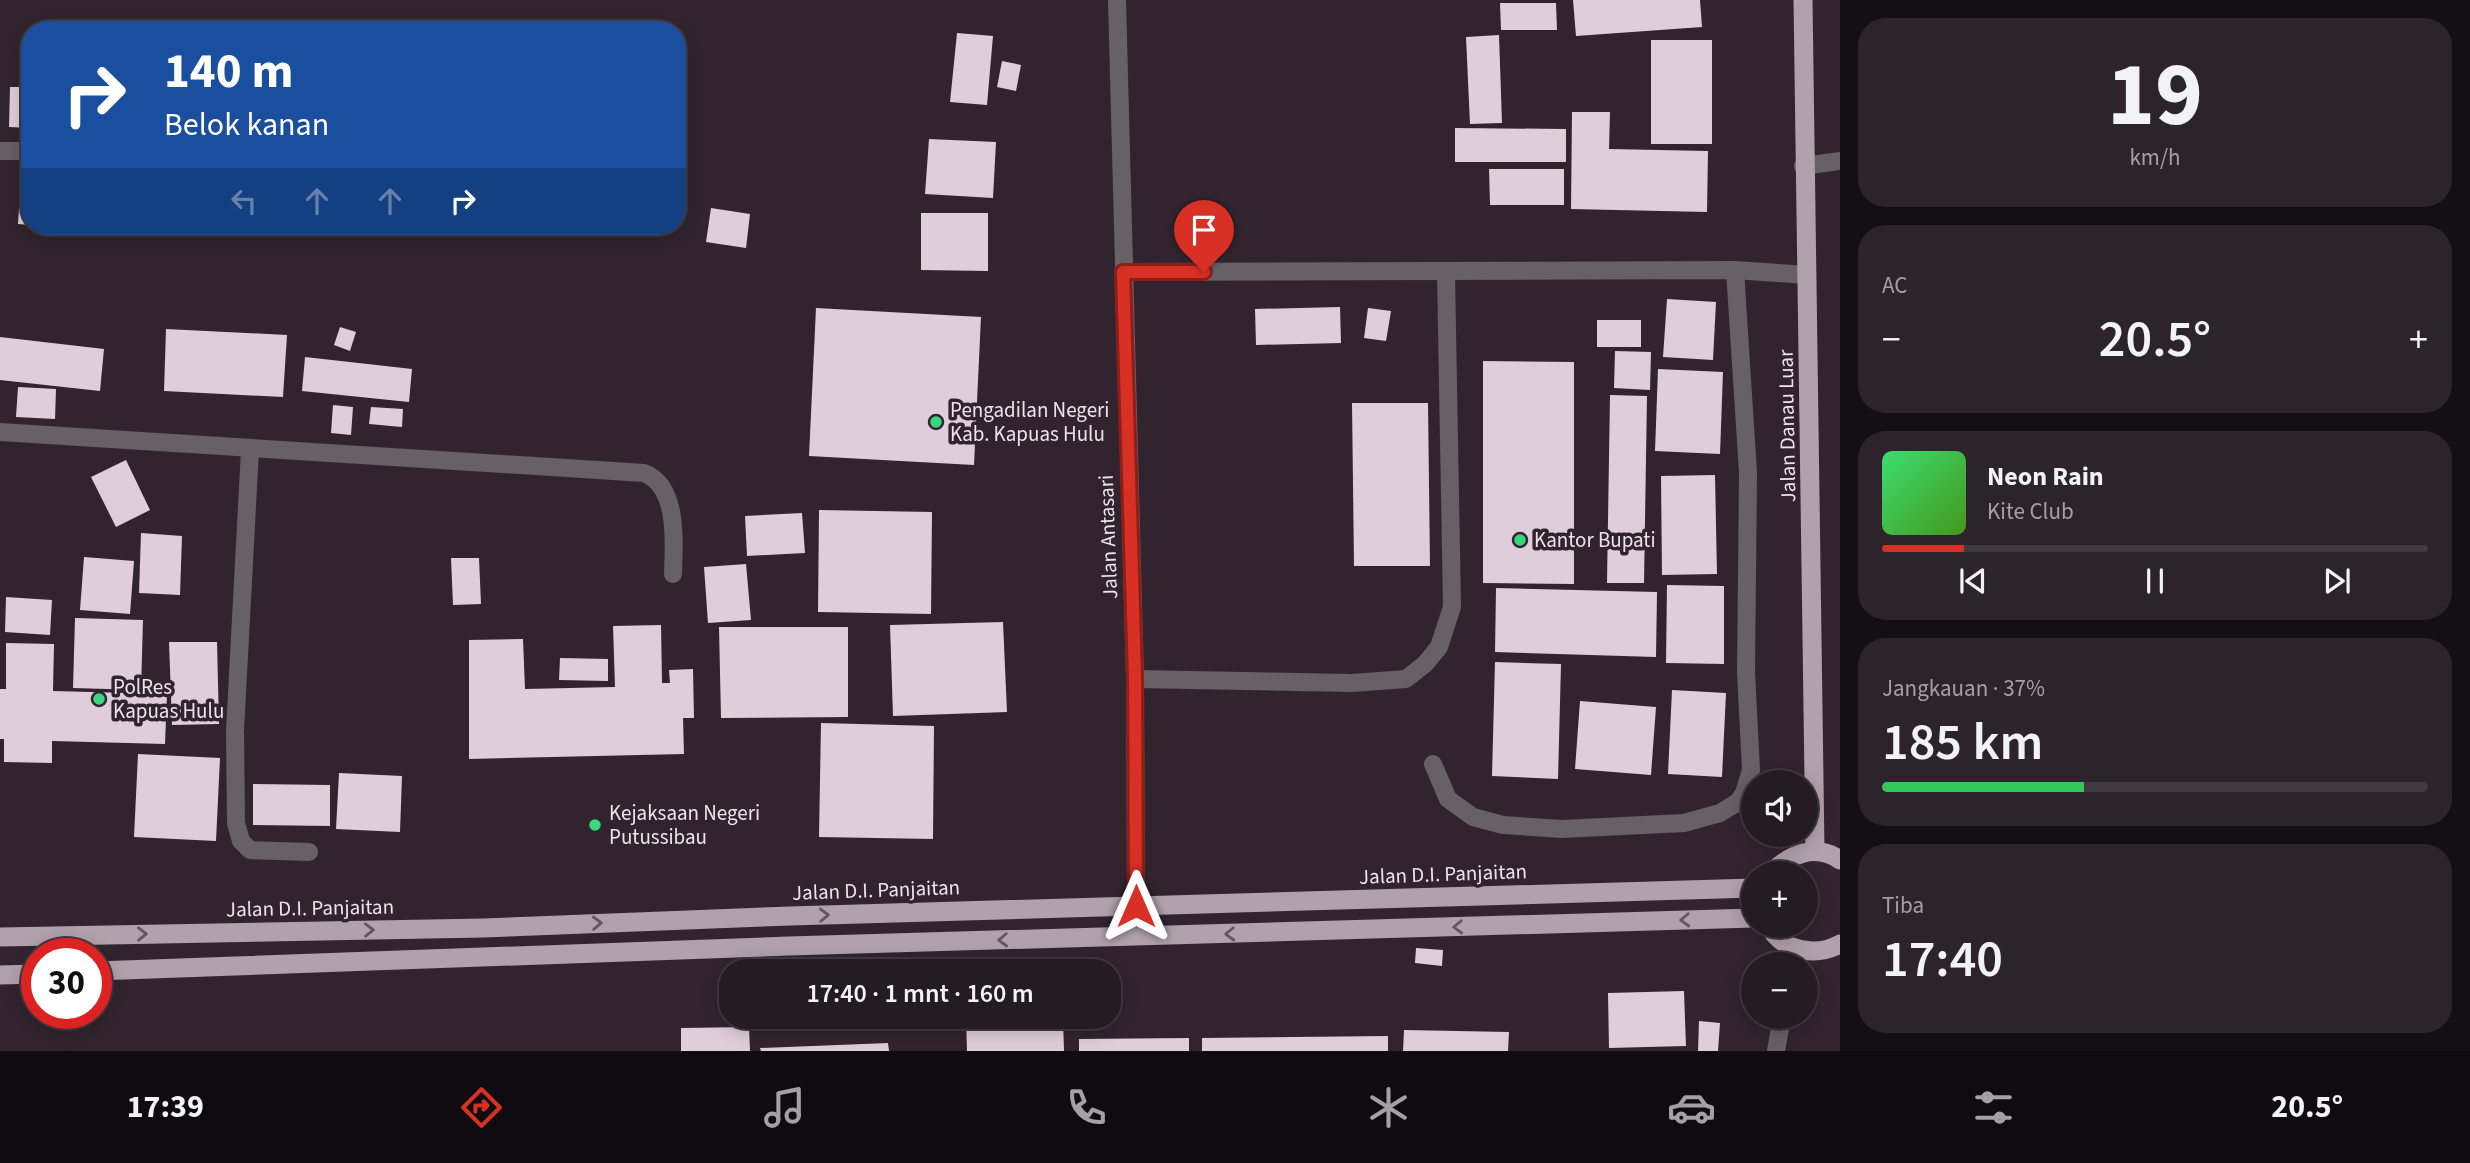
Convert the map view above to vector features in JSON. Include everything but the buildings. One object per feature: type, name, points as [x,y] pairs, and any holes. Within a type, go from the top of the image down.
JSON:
[{"type":"highway","name":"Jalan Danau Luar","points":[[1802,0],[1815,851]]},
{"type":"highway","points":[[1784,861],[1799,853],[1815,851],[1840,860]]},
{"type":"highway","name":"Jalan D.I. Panjaitan","points":[[0,937],[483,928],[790,916],[1741,888]]},
{"type":"highway","points":[[789,946],[790,916]]},
{"type":"highway","points":[[112,970],[789,946],[1741,918]]},
{"type":"highway","points":[[1779,938],[1790,952]]},
{"type":"highway","points":[[1811,952],[1829,950],[1840,944]]},
{"type":"highway","points":[[0,975],[21,974]]},
{"type":"street","name":"Jalan Antasari","points":[[1116,0],[1135,678],[1136,906]]},
{"type":"street","points":[[0,151],[21,151]]},
{"type":"street","points":[[1803,166],[1840,161]]},
{"type":"street","points":[[1123,272],[1735,270],[1807,275]]},
{"type":"street","points":[[1433,764],[1448,799],[1473,817],[1503,825],[1562,829],[1684,823],[1720,813],[1738,802],[1744,793],[1751,770],[1746,672],[1748,473],[1735,270]]},
{"type":"street","points":[[1135,678],[1352,683],[1406,679],[1426,664],[1439,647],[1452,607],[1446,273]]},
{"type":"street","points":[[0,432],[644,473],[659,482],[668,503],[674,540],[673,574]]},
{"type":"street","points":[[250,450],[235,731],[237,832],[250,850],[309,852]]},
{"type":"street","points":[[1776,1051],[1780,1029]]},
{"type":"place","name":"Pengadilan Negeri Kab. Kapuas Hulu","points":[[936,422]]},
{"type":"place","name":"Kantor Bupati","points":[[1520,540]]},
{"type":"place","name":"PolRes Kapuas Hulu","points":[[99,699]]},
{"type":"place","name":"Kejaksaan Negeri Putussibau","points":[[595,825]]},
{"type":"route","points":[[1136,906],[1135,678],[1123,272],[1204,272]]}]
